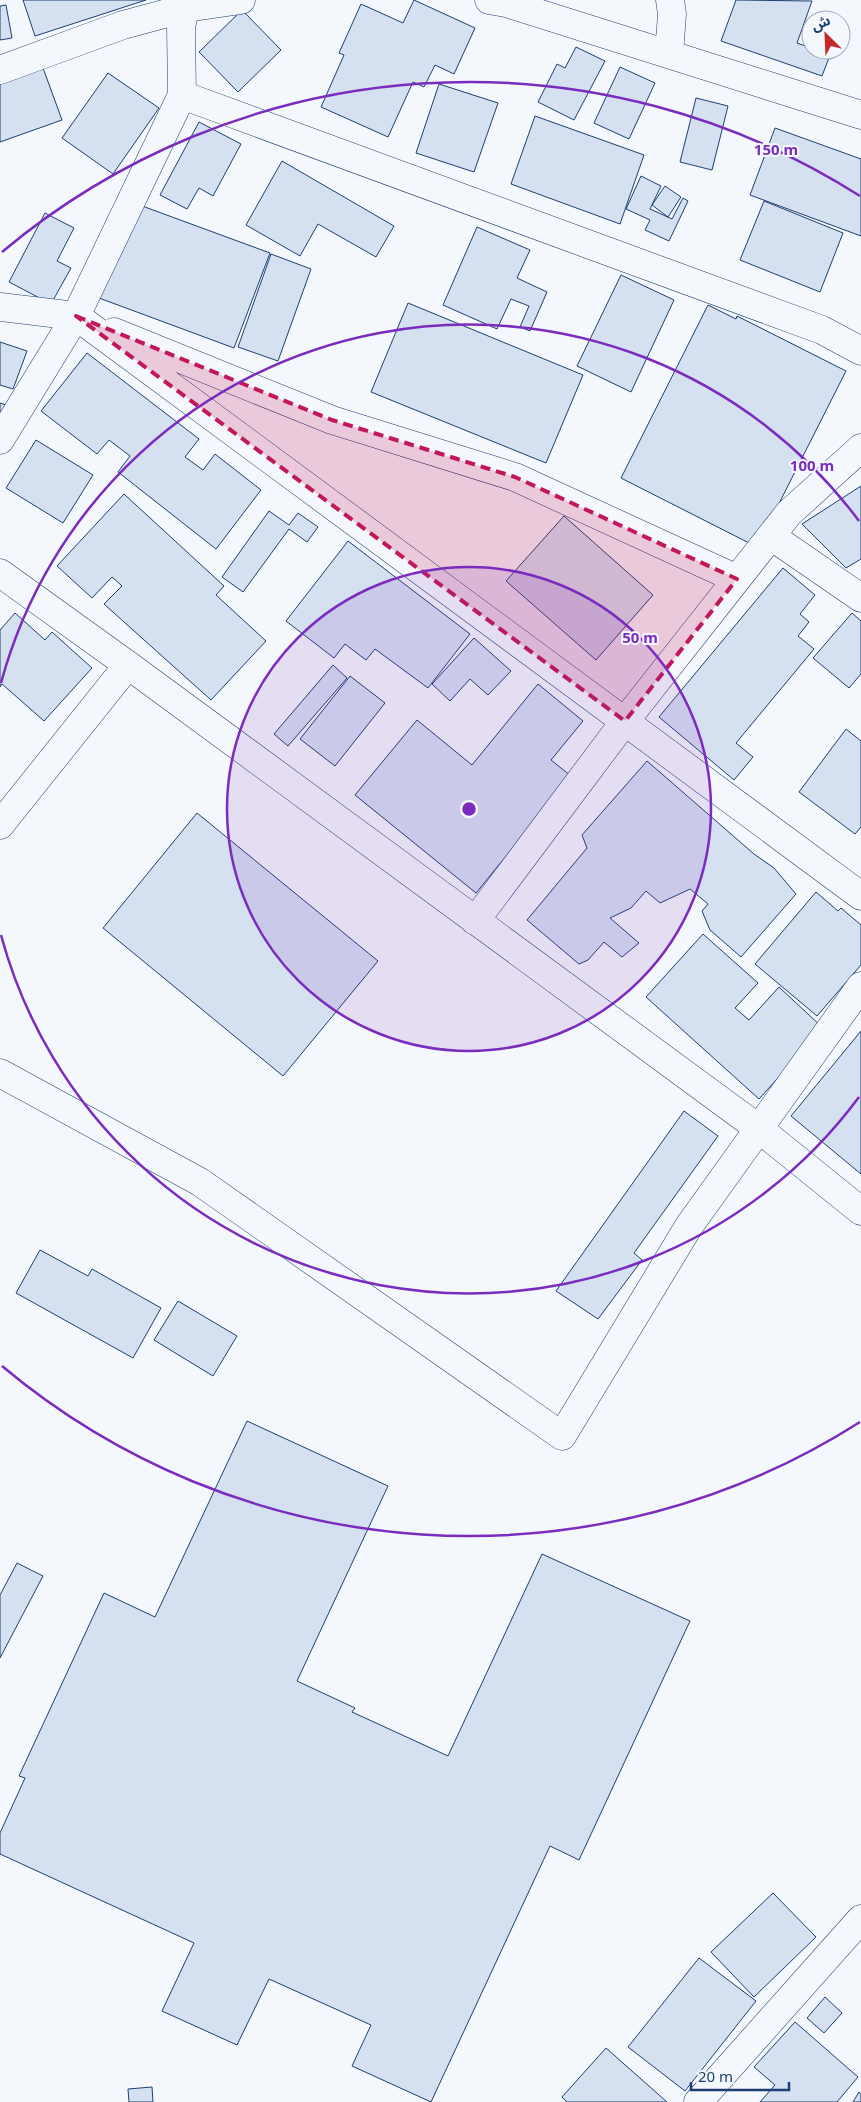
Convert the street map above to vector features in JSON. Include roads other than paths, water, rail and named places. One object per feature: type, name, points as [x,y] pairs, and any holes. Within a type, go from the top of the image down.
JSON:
[{"type":"street","points":[[0,70],[186,4],[241,0]]},
{"type":"street","points":[[489,0],[506,3],[861,115]]},
{"type":"street","points":[[669,54],[672,14],[670,0]]},
{"type":"street","points":[[0,440],[76,316],[182,95],[181,27],[186,4]]},
{"type":"street","points":[[182,95],[822,330],[861,351]]},
{"type":"street","points":[[0,307],[76,316],[332,420],[515,477],[737,579]]},
{"type":"street","points":[[76,316],[861,896]]},
{"type":"street","points":[[475,921],[625,721],[789,512],[861,448]]},
{"type":"street","points":[[771,536],[861,598]]},
{"type":"street","points":[[0,573],[128,664],[758,1128],[861,1211]]},
{"type":"street","points":[[0,825],[128,664]]},
{"type":"street","points":[[0,1073],[200,1182],[562,1436],[689,1226],[861,986]]},
{"type":"street","points":[[698,2102],[861,1919]]}]
